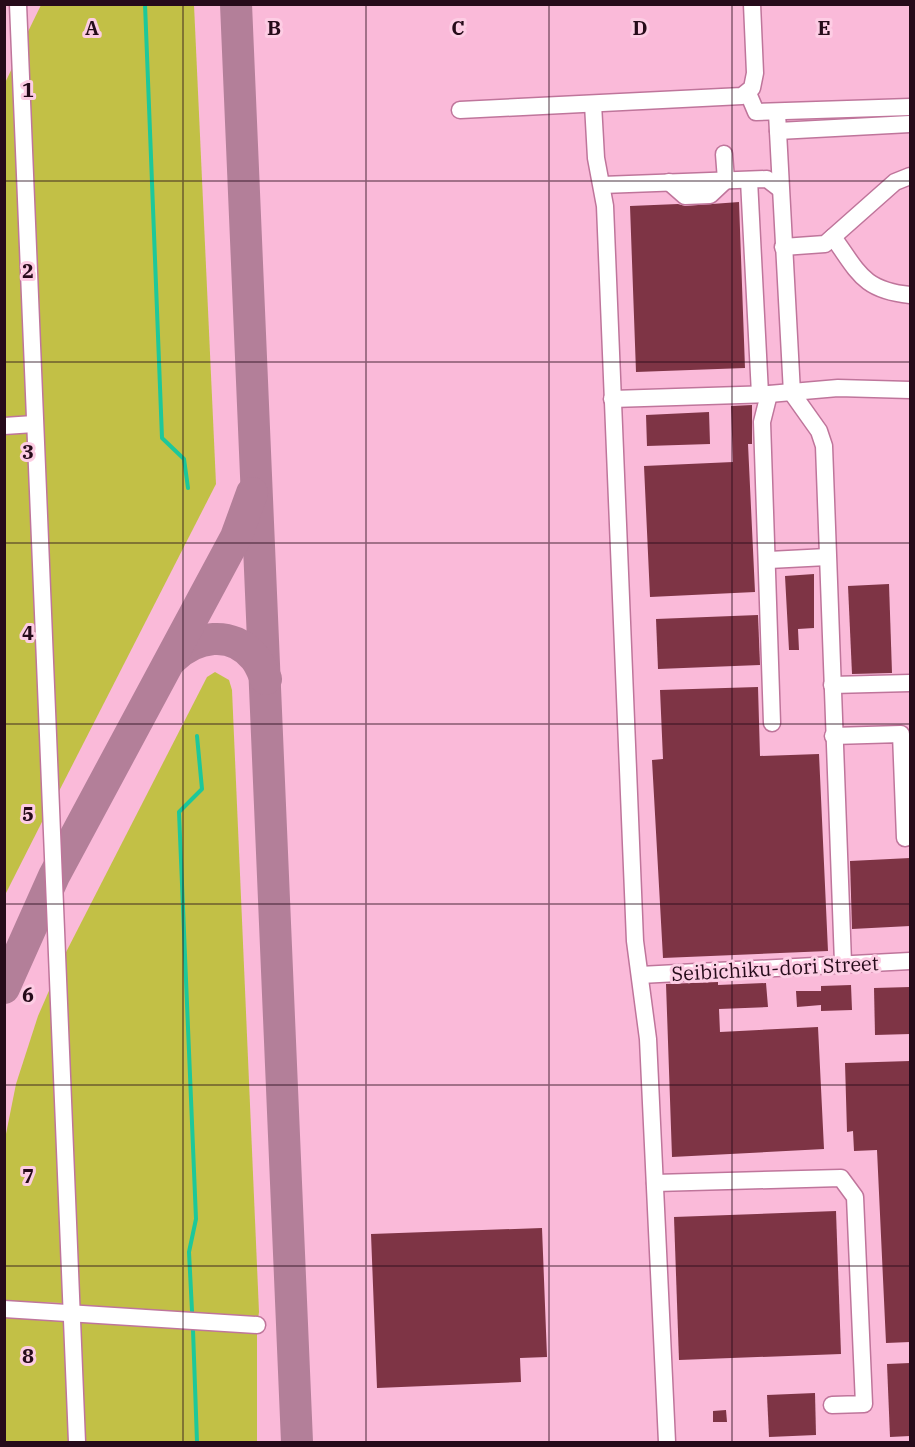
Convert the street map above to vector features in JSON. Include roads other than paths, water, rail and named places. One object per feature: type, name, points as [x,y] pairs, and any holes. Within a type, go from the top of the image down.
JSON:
[{"type":"street","points":[[18,4],[77,1443]]},
{"type":"street","points":[[459,110],[742,96],[752,88],[755,73],[752,4]]},
{"type":"street","points":[[748,93],[756,112],[910,107]]},
{"type":"street","points":[[593,104],[596,158],[602,185],[635,940],[648,1039],[667,1443]]},
{"type":"street","points":[[777,112],[792,393],[819,431],[824,446],[843,963]]},
{"type":"street","points":[[778,131],[910,124]]},
{"type":"street","points":[[724,154],[726,180]]},
{"type":"street","points":[[783,247],[825,244],[895,182],[910,176]]},
{"type":"street","points":[[602,185],[767,179],[780,189]]},
{"type":"street","points":[[749,180],[764,394],[762,422],[769,560],[772,723]]},
{"type":"street","points":[[833,237],[867,282],[885,292],[910,295]]},
{"type":"street","points":[[612,399],[792,393],[838,388],[910,391]]},
{"type":"street","points":[[4,426],[34,424]]},
{"type":"street","points":[[769,560],[827,557]]},
{"type":"street","points":[[832,685],[910,683]]},
{"type":"street","points":[[833,736],[902,734],[905,838]]},
{"type":"street","name":"Seibichiku-dori Street","points":[[640,975],[910,961]]},
{"type":"street","points":[[655,1183],[840,1178],[855,1197],[864,1404],[832,1405]]},
{"type":"street","points":[[4,1309],[257,1325]]},
{"type":"waterway","points":[[145,4],[162,438],[184,459],[188,488]]},
{"type":"waterway","points":[[192,1311],[189,1252],[196,1219],[179,812],[202,789],[197,736]]},
{"type":"waterway","points":[[193,1330],[197,1442]]}]
